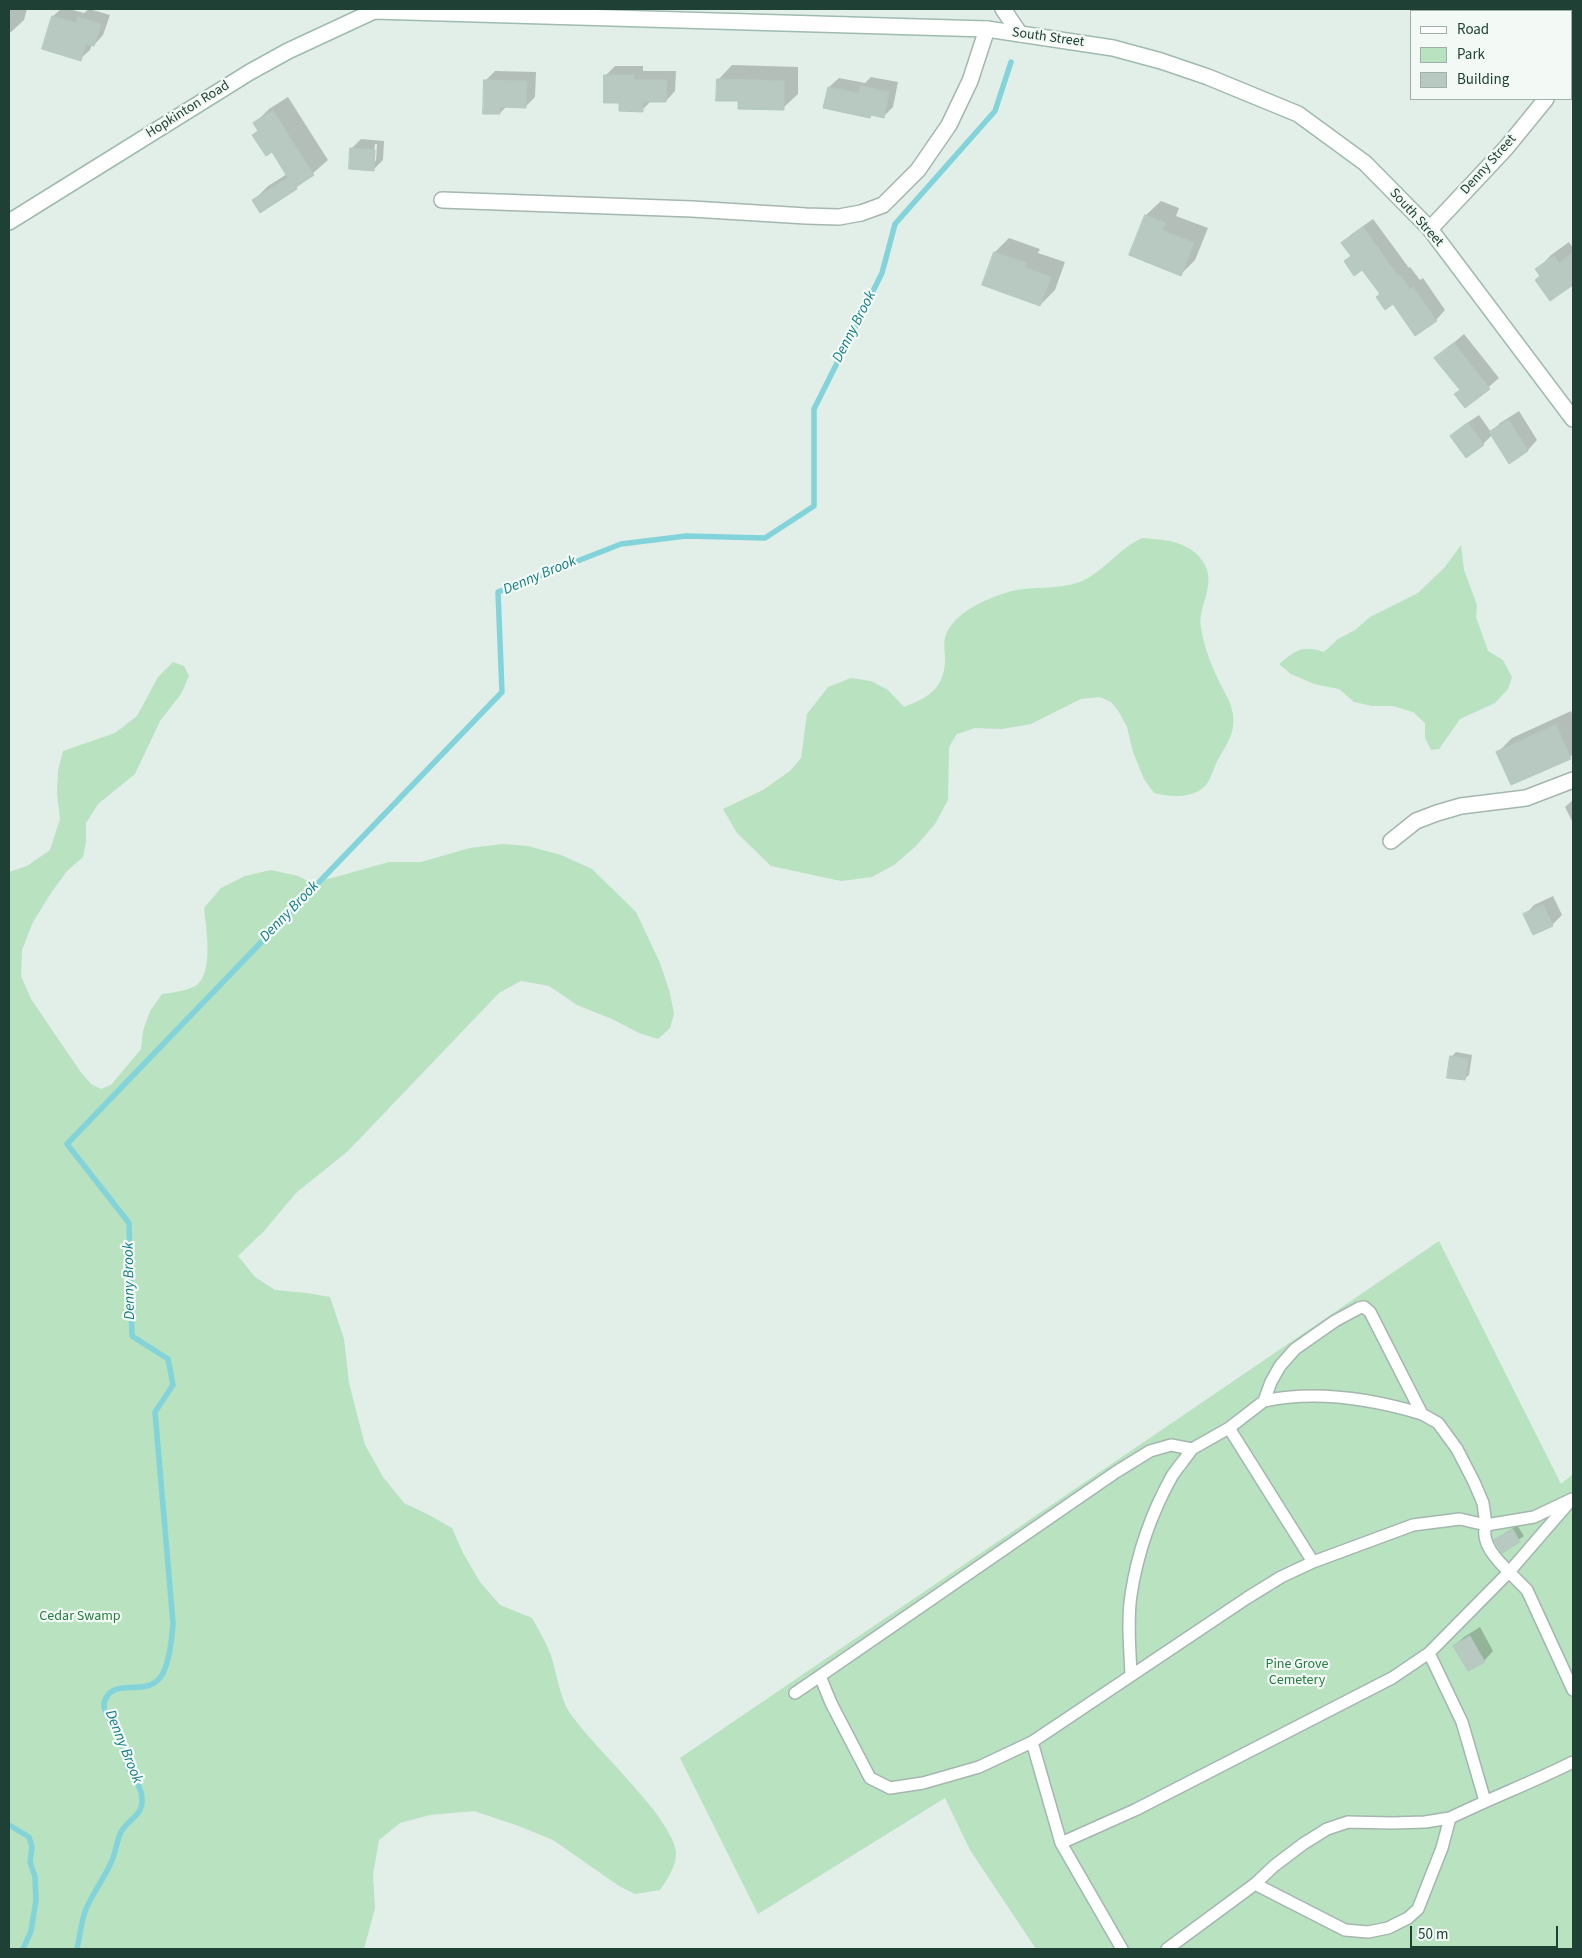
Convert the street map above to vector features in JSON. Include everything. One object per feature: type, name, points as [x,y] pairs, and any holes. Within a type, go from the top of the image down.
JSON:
[{"type":"main road","points":[[1003,9],[1020,34]]},
{"type":"main road","name":"South Street","points":[[370,10],[987,29],[1113,48],[1161,61],[1208,77],[1298,114],[1366,163],[1430,229],[1573,419]]},
{"type":"main road","name":"Hopkinton Road","points":[[9,222],[250,72],[370,10]]},
{"type":"main road","points":[[442,200],[692,209],[806,216],[839,217],[861,213],[883,205],[900,191],[918,170],[949,125],[970,81],[987,29]]},
{"type":"main road","name":"Denny Street","points":[[1430,229],[1506,148],[1545,100]]},
{"type":"main road","points":[[1391,841],[1416,822],[1437,813],[1461,806],[1526,798],[1573,780]]},
{"type":"lane","points":[[1264,1402],[1270,1382],[1280,1366],[1295,1350],[1335,1321],[1364,1307],[1370,1312],[1422,1414]]},
{"type":"lane","points":[[1131,1675],[1131,1596],[1141,1553],[1156,1510],[1172,1476],[1192,1449],[1229,1428],[1264,1402],[1288,1396],[1331,1397],[1374,1402],[1422,1414],[1438,1423],[1456,1449],[1483,1502],[1486,1525],[1484,1532],[1485,1540],[1498,1561],[1527,1590],[1573,1690]]},
{"type":"lane","points":[[1229,1428],[1313,1562]]},
{"type":"lane","points":[[795,1693],[1116,1472],[1150,1451],[1171,1445],[1192,1449]]},
{"type":"lane","points":[[820,1676],[831,1704],[870,1778],[890,1788],[923,1783],[979,1767],[1032,1742],[1182,1643],[1246,1598],[1313,1562],[1413,1525],[1460,1519],[1486,1525],[1534,1517],[1573,1500]]},
{"type":"lane","points":[[1061,1843],[1136,1810],[1392,1678],[1429,1653],[1508,1572],[1573,1500]]},
{"type":"lane","points":[[1429,1653],[1462,1722],[1485,1801]]},
{"type":"lane","points":[[1032,1742],[1061,1843],[1122,1949]]},
{"type":"lane","points":[[1167,1949],[1256,1884],[1274,1866],[1327,1829],[1348,1822],[1425,1822],[1450,1818],[1485,1801],[1535,1781],[1573,1762]]},
{"type":"lane","points":[[1256,1884],[1345,1930],[1368,1932],[1388,1928],[1408,1918],[1418,1909],[1442,1848],[1450,1818]]},
{"type":"green space","points":[[1142,538],[1169,541],[1186,546],[1200,557],[1208,573],[1208,589],[1201,612],[1201,628],[1211,664],[1231,705],[1233,726],[1229,740],[1210,779],[1200,790],[1181,796],[1154,793],[1144,779],[1133,752],[1127,727],[1119,712],[1111,702],[1100,697],[1081,699],[1031,724],[1002,729],[975,728],[957,734],[949,747],[948,800],[935,824],[915,847],[894,865],[872,877],[841,881],[771,866],[737,833],[723,809],[763,790],[790,771],[801,758],[807,714],[828,687],[851,678],[871,681],[888,690],[904,707],[922,699],[935,689],[943,676],[945,667],[945,637],[950,627],[962,614],[995,596],[1012,591],[1063,586],[1080,582],[1089,578],[1126,548]]},
{"type":"green space","points":[[1461,545],[1464,570],[1477,605],[1476,617],[1488,651],[1503,660],[1512,677],[1508,689],[1495,703],[1460,719],[1439,749],[1431,750],[1425,738],[1425,723],[1413,712],[1393,706],[1372,706],[1354,702],[1339,689],[1314,684],[1291,674],[1279,664],[1300,650],[1310,649],[1324,652],[1338,639],[1355,630],[1370,617],[1418,593],[1444,568]]},
{"type":"green space","name":"Cedar Swamp","points":[[173,662],[184,666],[189,676],[181,694],[160,721],[135,774],[98,804],[86,823],[86,842],[83,857],[67,871],[51,893],[33,922],[22,950],[21,976],[31,999],[91,1084],[101,1089],[111,1085],[141,1049],[143,1031],[150,1011],[162,994],[187,989],[199,983],[206,967],[207,958],[204,908],[221,888],[245,876],[271,870],[298,876],[308,881],[332,878],[389,862],[421,862],[470,848],[503,844],[528,846],[561,855],[592,869],[636,912],[660,963],[670,993],[674,1014],[670,1028],[658,1039],[639,1033],[612,1019],[577,1005],[549,986],[521,981],[499,993],[348,1151],[296,1193],[264,1231],[238,1256],[255,1277],[275,1290],[330,1297],[344,1339],[349,1383],[365,1445],[383,1477],[404,1503],[452,1528],[463,1553],[480,1582],[500,1605],[532,1618],[550,1654],[568,1710],[646,1801],[671,1837],[676,1852],[675,1862],[660,1890],[635,1894],[619,1886],[553,1840],[474,1811],[430,1815],[400,1823],[379,1840],[373,1875],[375,1908],[364,1949],[9,1949],[9,872],[27,866],[50,850],[60,819],[57,793],[58,771],[63,751],[115,733],[137,716],[158,677]]},
{"type":"green space","name":"Pine Grove Cemetery","points":[[1439,1241],[1561,1484],[1573,1474],[1573,1949],[1036,1949],[970,1850],[945,1798],[758,1914],[680,1758]]},
{"type":"building","points":[[52,16],[76,23],[78,17],[101,24],[94,46],[86,44],[81,61],[42,49]]},
{"type":"building","points":[[604,75],[634,75],[634,80],[667,80],[666,102],[643,102],[643,112],[619,111],[619,103],[604,103]]},
{"type":"building","points":[[717,79],[784,81],[784,110],[738,109],[738,101],[716,101]]},
{"type":"building","points":[[484,80],[527,81],[526,108],[500,107],[500,114],[483,114]]},
{"type":"building","points":[[861,86],[889,92],[884,118],[871,115],[870,118],[823,108],[828,87],[859,93]]},
{"type":"building","points":[[273,111],[314,175],[296,187],[297,189],[260,213],[252,200],[288,178],[272,152],[266,156],[252,135],[258,131],[253,123]]},
{"type":"building","points":[[350,148],[375,150],[374,171],[349,169]]},
{"type":"building","points":[[1145,215],[1166,223],[1162,230],[1194,243],[1181,276],[1129,255]]},
{"type":"building","points":[[1363,227],[1398,276],[1400,275],[1410,289],[1413,287],[1437,321],[1415,336],[1393,304],[1385,310],[1376,297],[1380,294],[1362,270],[1354,276],[1344,261],[1351,256],[1341,243]]},
{"type":"building","points":[[994,252],[1026,263],[1024,267],[1051,277],[1040,306],[982,285]]},
{"type":"building","points":[[1573,253],[1573,285],[1550,301],[1535,280],[1540,276],[1535,269],[1554,256],[1559,263]]},
{"type":"building","points":[[1454,343],[1490,389],[1465,408],[1454,394],[1460,390],[1434,358]]},
{"type":"building","points":[[1509,420],[1528,451],[1509,464],[1489,432]]},
{"type":"building","points":[[1468,423],[1484,445],[1466,458],[1450,436]]},
{"type":"building","points":[[1556,725],[1571,759],[1511,785],[1496,752]]},
{"type":"building","points":[[1543,905],[1553,926],[1533,935],[1523,914]]},
{"type":"building","points":[[1450,1056],[1468,1059],[1465,1080],[1447,1078]]},
{"type":"building","points":[[1513,1529],[1520,1542],[1502,1553],[1494,1540]]},
{"type":"building","points":[[1470,1636],[1485,1662],[1468,1671],[1453,1646]]},
{"type":"waterway","name":"Denny Brook","points":[[77,1949],[86,1909],[110,1865],[118,1838],[142,1805],[141,1790],[128,1768],[119,1735],[104,1708],[104,1703],[110,1692],[116,1689],[146,1686],[154,1683],[163,1673],[170,1652],[173,1623],[155,1412],[173,1385],[168,1359],[132,1336],[129,1223],[67,1144],[502,692],[498,592],[621,544],[686,536],[765,538],[814,506],[814,409],[882,273],[895,224],[995,111],[1011,62]]},
{"type":"waterway","points":[[9,1825],[29,1837],[32,1847],[30,1862],[35,1877],[36,1900],[31,1931],[23,1949]]}]
